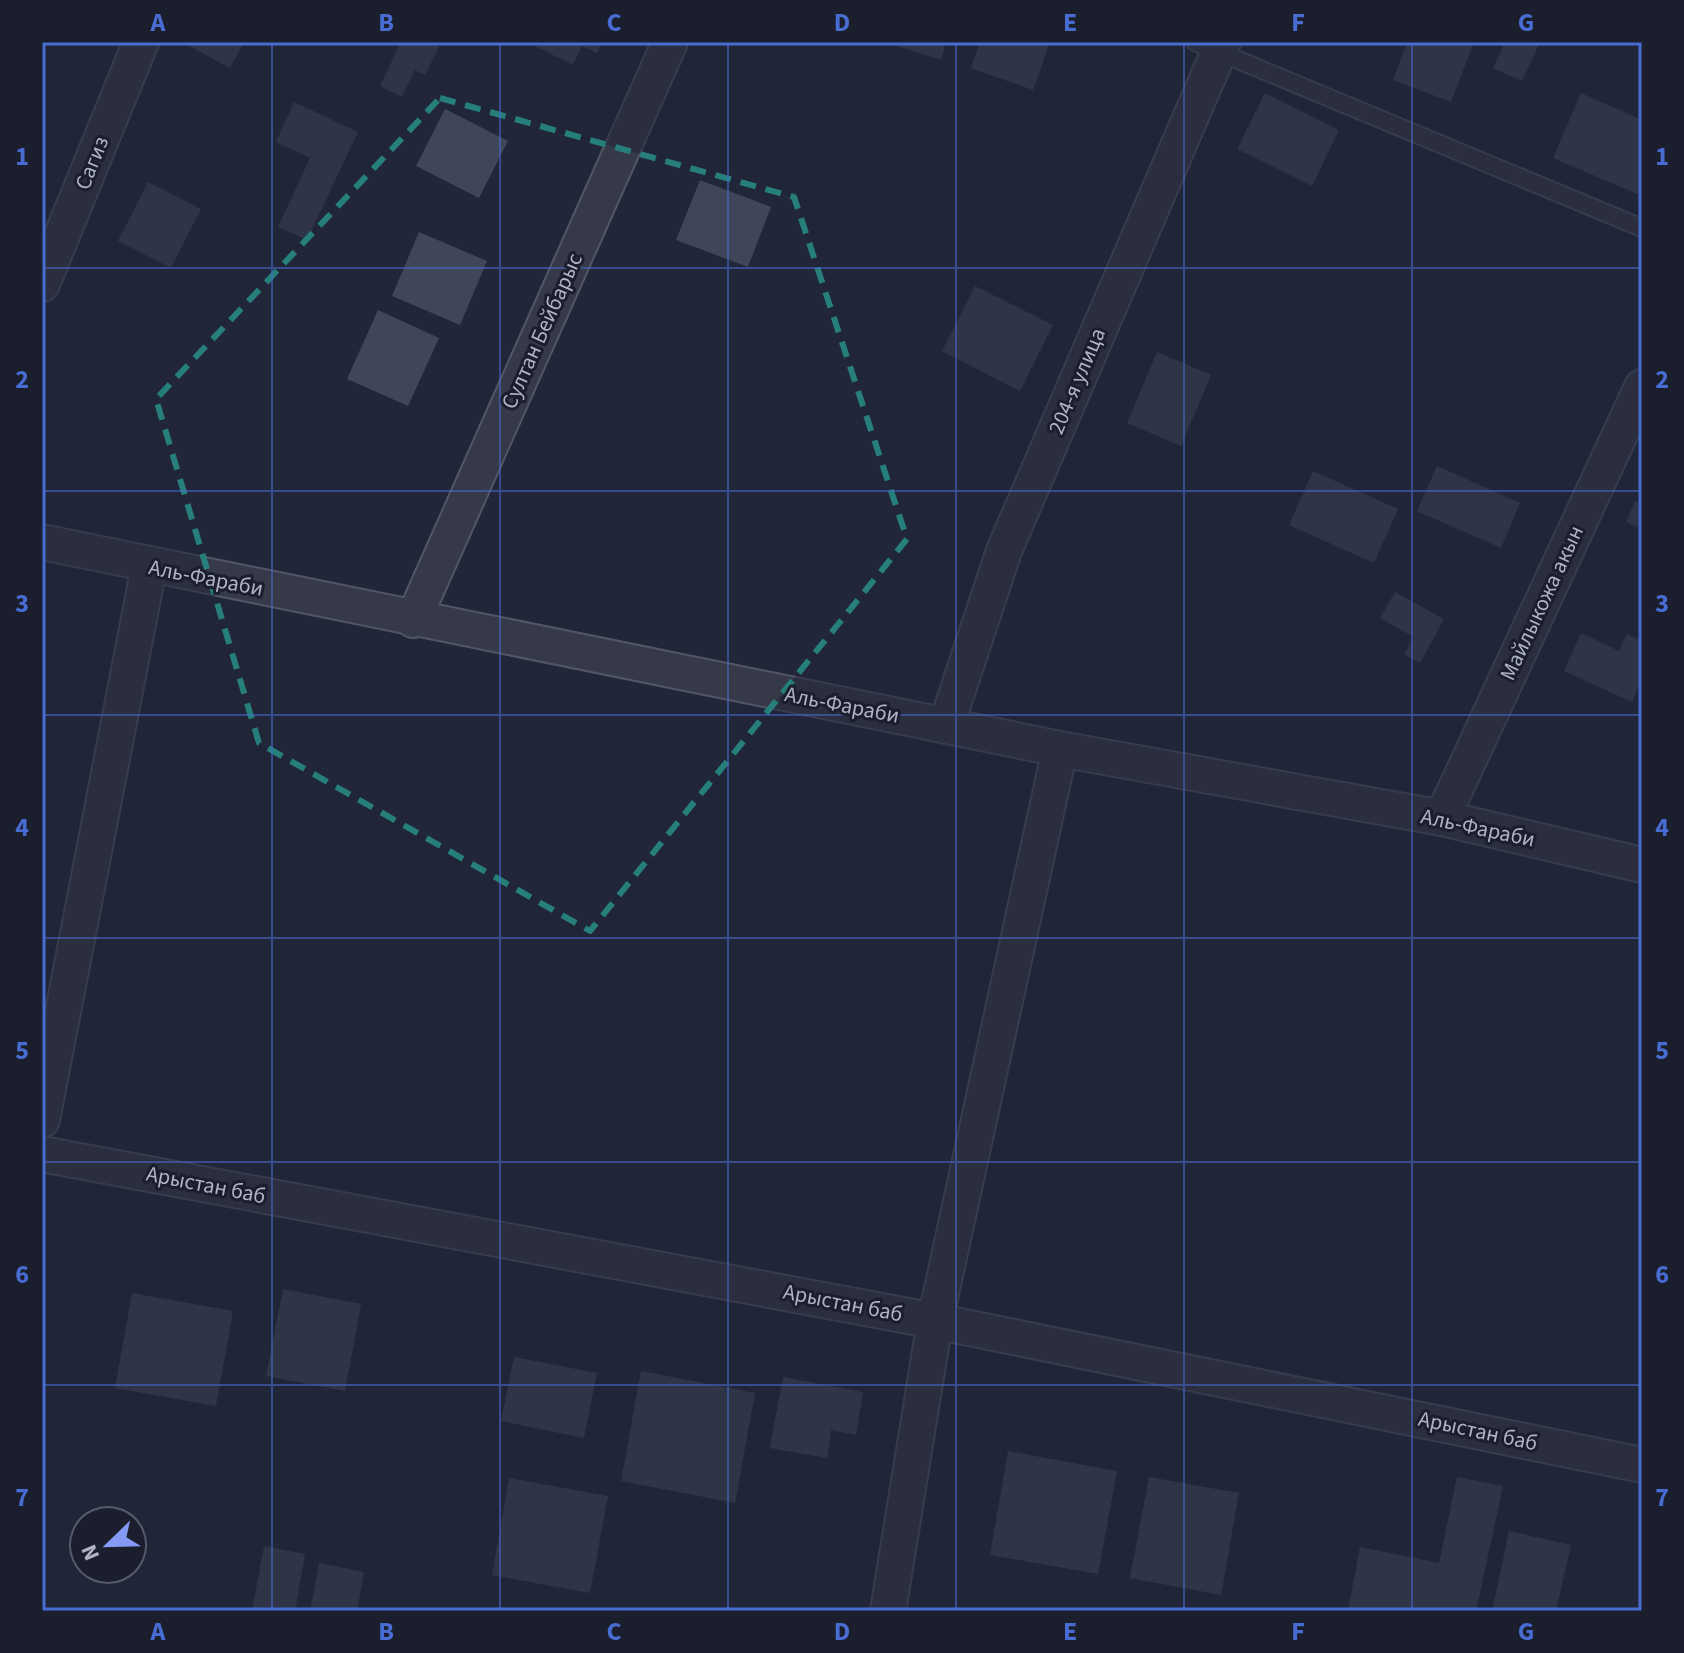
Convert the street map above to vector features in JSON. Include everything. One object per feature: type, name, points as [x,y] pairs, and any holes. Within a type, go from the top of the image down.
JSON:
[{"type":"street","name":"Сагиз","points":[[42,284],[141,42]]},
{"type":"street","name":"Султан Бейбарыс","points":[[413,620],[670,42]]},
{"type":"street","name":"204-я улица","points":[[946,726],[1004,551],[1212,46]]},
{"type":"street","name":"Майлыкожа акын","points":[[1442,818],[1642,387]]},
{"type":"street","name":"Аль-Фараби","points":[[42,542],[149,567],[1060,749],[1442,818],[1642,865]]},
{"type":"street","points":[[42,1120],[149,567]]},
{"type":"street","points":[[888,1611],[935,1321],[1060,749]]},
{"type":"street","name":"Арыстан баб","points":[[42,1154],[935,1321],[1642,1465]]},
{"type":"lane","points":[[1212,46],[1642,228]]},
{"type":"highlighted area","points":[[440,98],[794,197],[907,539],[590,931],[259,743],[156,399]]},
{"type":"building","points":[[182,42],[244,42],[230,68]]},
{"type":"building","points":[[401,42],[429,42],[439,47],[425,75],[415,70],[402,97],[380,86]]},
{"type":"building","points":[[527,42],[602,42],[597,53],[582,46],[573,65]]},
{"type":"building","points":[[885,42],[946,42],[941,60]]},
{"type":"building","points":[[980,42],[1050,42],[1033,90],[971,68]]},
{"type":"building","points":[[1407,42],[1474,42],[1451,102],[1393,80]]},
{"type":"building","points":[[1505,42],[1540,42],[1522,81],[1493,68]]},
{"type":"building","points":[[1265,93],[1339,130],[1312,186],[1237,149]]},
{"type":"building","points":[[1581,93],[1642,120],[1642,196],[1553,158]]},
{"type":"building","points":[[294,102],[358,132],[307,240],[278,227],[310,158],[276,142]]},
{"type":"building","points":[[445,109],[508,141],[479,198],[416,166]]},
{"type":"building","points":[[700,180],[771,207],[748,267],[676,240]]},
{"type":"building","points":[[148,182],[201,209],[171,268],[118,241]]},
{"type":"building","points":[[419,232],[487,261],[460,325],[392,296]]},
{"type":"building","points":[[975,286],[1053,325],[1020,391],[942,351]]},
{"type":"building","points":[[378,310],[439,338],[408,406],[347,379]]},
{"type":"building","points":[[1157,352],[1211,375],[1181,446],[1127,423]]},
{"type":"building","points":[[1437,466],[1520,503],[1501,548],[1417,511]]},
{"type":"building","points":[[1313,471],[1398,509],[1374,563],[1289,525]]},
{"type":"building","points":[[1635,501],[1642,504],[1642,529],[1626,522]]},
{"type":"building","points":[[1395,592],[1444,619],[1420,663],[1404,654],[1414,637],[1380,618]]},
{"type":"building","points":[[1581,633],[1619,651],[1627,634],[1642,641],[1642,679],[1632,702],[1564,671]]},
{"type":"building","points":[[283,1289],[361,1304],[345,1391],[266,1376]]},
{"type":"building","points":[[132,1293],[233,1311],[216,1406],[115,1388]]},
{"type":"building","points":[[514,1357],[597,1373],[584,1438],[501,1421]]},
{"type":"building","points":[[641,1371],[755,1393],[735,1503],[621,1481]]},
{"type":"building","points":[[783,1377],[863,1392],[856,1435],[831,1430],[827,1458],[770,1448]]},
{"type":"building","points":[[1008,1451],[1117,1471],[1098,1574],[990,1555]]},
{"type":"building","points":[[1149,1477],[1239,1493],[1221,1595],[1130,1578]]},
{"type":"building","points":[[1457,1477],[1503,1486],[1476,1611],[1348,1611],[1360,1547],[1439,1563]]},
{"type":"building","points":[[509,1478],[608,1496],[590,1593],[492,1575]]},
{"type":"building","points":[[1509,1531],[1571,1545],[1556,1611],[1492,1611]]},
{"type":"building","points":[[264,1546],[305,1554],[295,1611],[252,1611]]},
{"type":"building","points":[[319,1563],[364,1572],[357,1611],[310,1611]]}]
